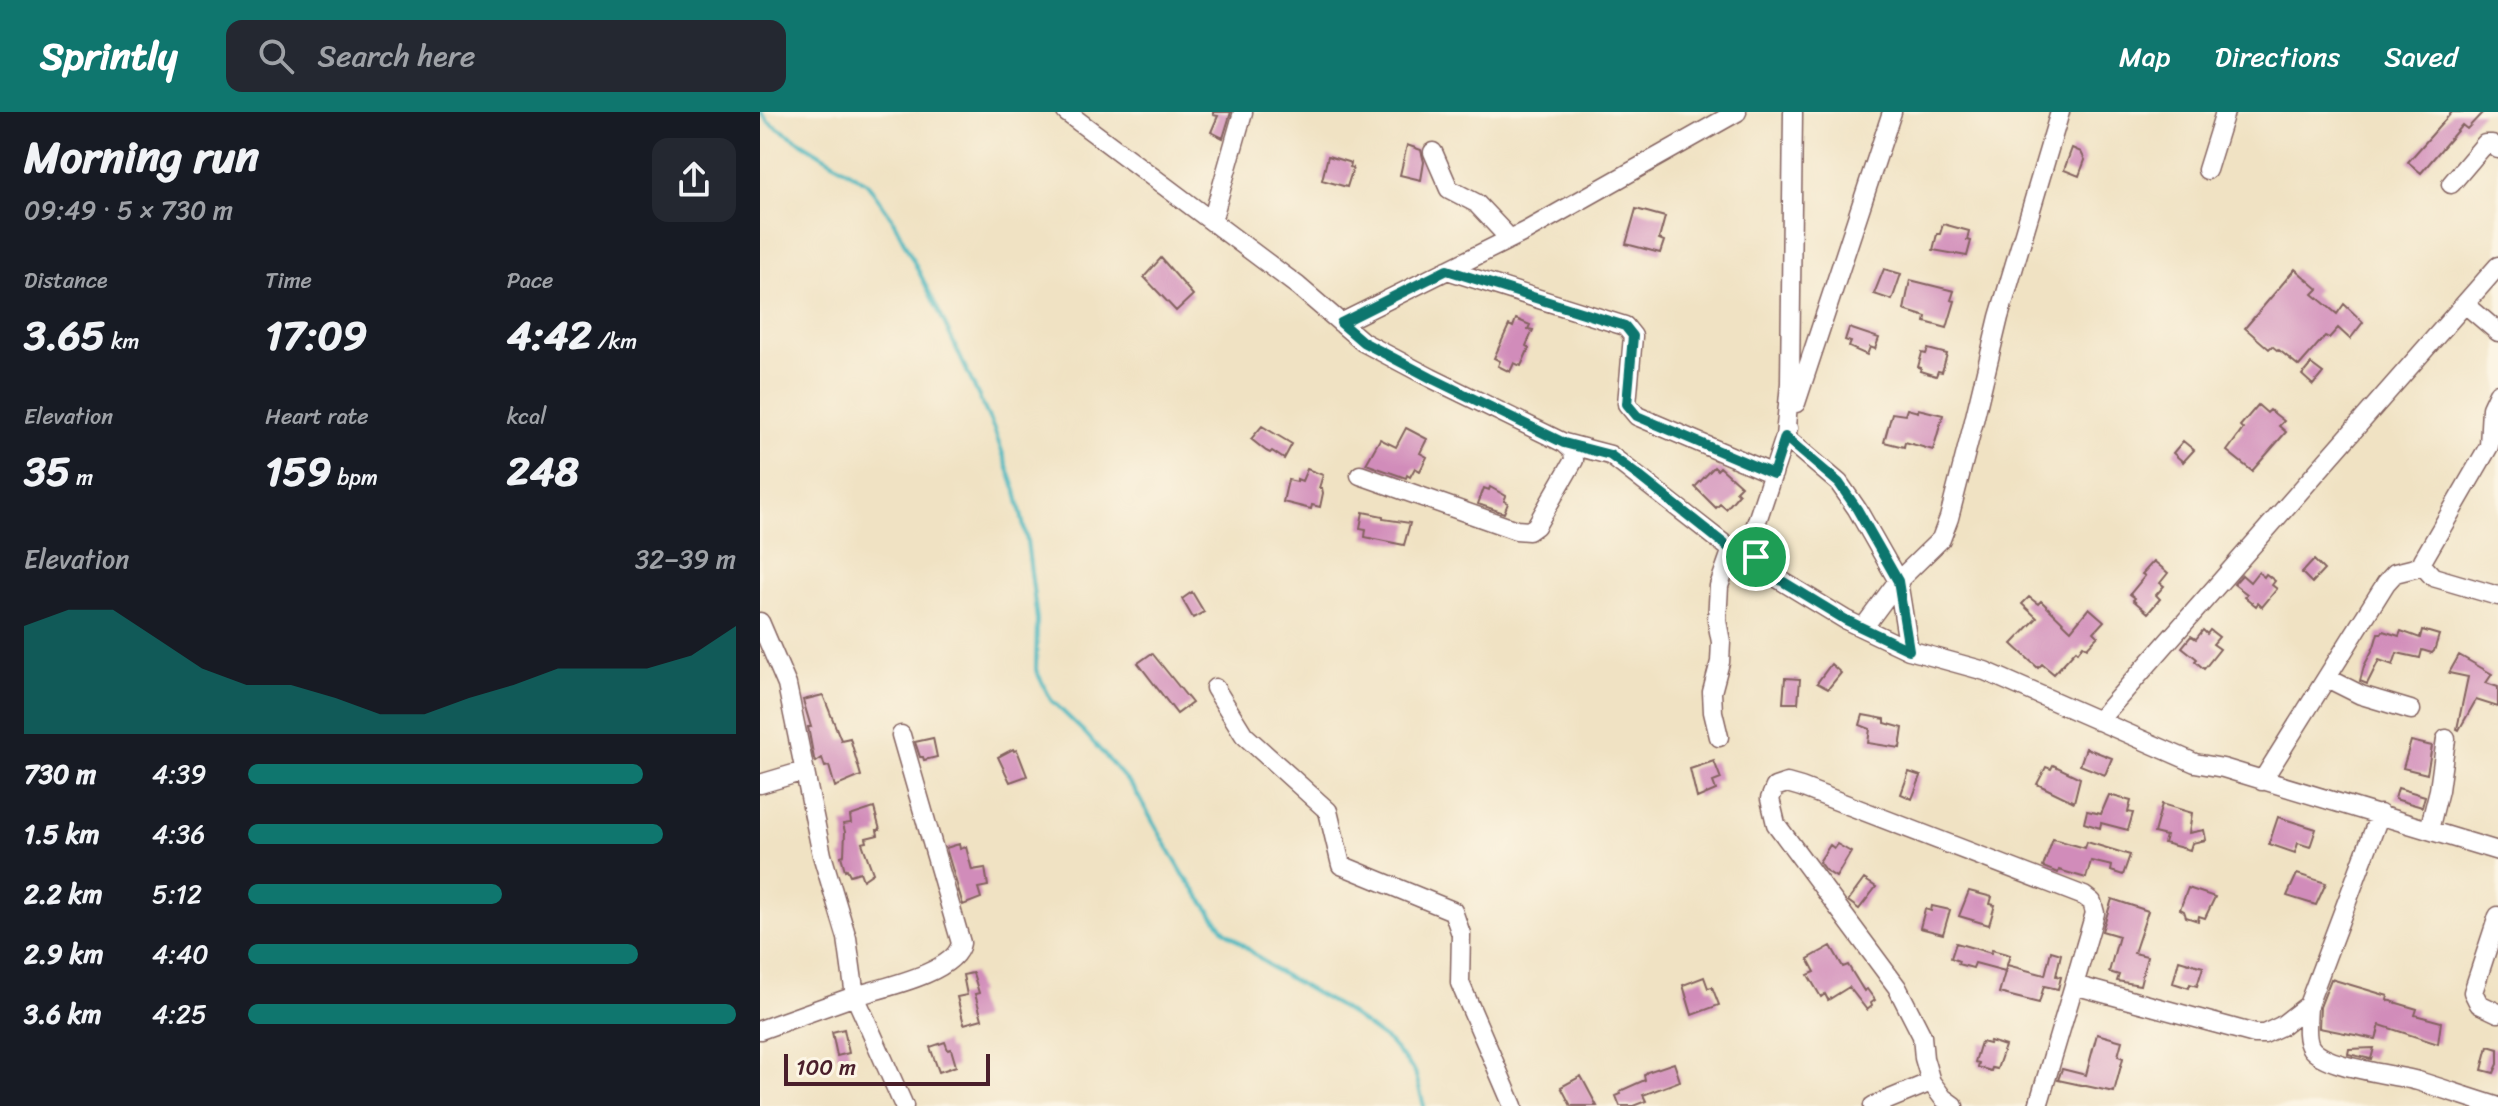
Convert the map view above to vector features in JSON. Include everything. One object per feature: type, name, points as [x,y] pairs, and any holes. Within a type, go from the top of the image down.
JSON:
[{"type":"street","points":[[1066,112],[1298,286],[1363,342],[1564,443],[1610,455],[1732,549],[1756,557],[1777,578],[1863,628],[1909,650],[1985,671],[2195,763],[2223,768],[2498,851]]},
{"type":"street","points":[[1212,221],[1243,112]]},
{"type":"street","points":[[1341,323],[1510,239],[1737,112]]},
{"type":"street","points":[[1785,437],[1790,383],[1793,112]]},
{"type":"street","points":[[1756,557],[1756,524],[1892,112]]},
{"type":"street","points":[[1863,628],[1898,581],[1941,539],[1949,518],[1999,317],[2060,112]]},
{"type":"street","points":[[2207,170],[2225,112]]},
{"type":"street","points":[[2451,184],[2485,144],[2492,144],[2498,149]]},
{"type":"street","points":[[1433,152],[1449,189],[1476,203],[1510,239]]},
{"type":"street","points":[[2098,721],[2498,266]]},
{"type":"street","points":[[1447,270],[1625,326],[1633,336],[1627,404],[1637,416],[1773,474]]},
{"type":"street","points":[[2465,304],[2498,332]]},
{"type":"street","points":[[2498,393],[2491,408],[2489,446],[2423,560],[2423,566],[2433,577],[2498,596]]},
{"type":"street","points":[[1785,437],[1839,483],[1857,509],[1898,581],[1909,650]]},
{"type":"street","points":[[1360,475],[1516,530],[1529,531],[1536,526],[1574,460],[1573,451],[1564,443]]},
{"type":"street","points":[[1719,737],[1712,692],[1720,662],[1721,642],[1717,621],[1719,586],[1732,549]]},
{"type":"street","points":[[2262,781],[2386,583],[2395,573],[2423,566]]},
{"type":"street","points":[[760,622],[787,685],[822,855],[847,938],[855,996],[904,1106]]},
{"type":"street","points":[[2327,678],[2361,695],[2411,710]]},
{"type":"street","points":[[1215,688],[1244,735],[1328,811],[1341,865],[1453,911],[1461,934],[1460,983],[1513,1106]]},
{"type":"street","points":[[760,1030],[930,971],[949,963],[959,950],[960,939],[901,735]]},
{"type":"street","points":[[2429,830],[2439,790],[2446,739]]},
{"type":"street","points":[[760,784],[804,771]]},
{"type":"street","points":[[1954,1106],[1943,1098],[1931,1082],[1922,1036],[1897,987],[1776,824],[1770,799],[1775,787],[1787,783],[1801,787],[2084,896],[2092,902],[2095,913],[2038,1106]]},
{"type":"street","points":[[2380,814],[2308,1005],[2308,1043],[2313,1052],[2352,1067],[2415,1080],[2496,1106]]},
{"type":"street","points":[[2498,916],[2473,992],[2479,1004],[2498,1013]]},
{"type":"street","points":[[2074,985],[2255,1034],[2264,1034],[2281,1026],[2308,1005]]},
{"type":"street","points":[[1873,1106],[1931,1082]]},
{"type":"building","points":[[1213,112],[1231,112],[1223,138],[1211,132],[1218,116]]},
{"type":"building","points":[[2452,112],[2483,112],[2467,129],[2462,125],[2421,173],[2408,162]]},
{"type":"building","points":[[1407,145],[1421,150],[1424,162],[1421,180],[1400,175]]},
{"type":"building","points":[[2072,148],[2081,152],[2085,160],[2079,176],[2064,170]]},
{"type":"building","points":[[1328,156],[1351,163],[1350,167],[1353,168],[1347,187],[1322,180]]},
{"type":"building","points":[[1636,209],[1665,217],[1659,239],[1664,241],[1660,253],[1626,244]]},
{"type":"building","points":[[1943,224],[1969,231],[1967,240],[1971,241],[1967,256],[1933,250]]},
{"type":"building","points":[[1161,258],[1193,295],[1176,311],[1144,277]]},
{"type":"building","points":[[1884,269],[1901,274],[1892,300],[1874,294]]},
{"type":"building","points":[[2295,269],[2318,289],[2313,294],[2337,314],[2344,304],[2363,322],[2350,339],[2338,328],[2329,338],[2325,336],[2299,366],[2272,346],[2269,349],[2245,328]]},
{"type":"building","points":[[1910,280],[1954,291],[1951,300],[1955,301],[1947,328],[1925,322],[1926,317],[1904,310]]},
{"type":"building","points":[[1516,319],[1530,325],[1528,329],[1533,330],[1521,366],[1514,363],[1510,372],[1498,366],[1500,361],[1494,358],[1509,325],[1513,327]]},
{"type":"building","points":[[1849,328],[1879,338],[1875,349],[1870,347],[1867,355],[1849,347],[1851,342],[1845,340]]},
{"type":"building","points":[[1928,349],[1947,354],[1942,372],[1938,371],[1936,376],[1920,371],[1918,367],[1922,353],[1926,354]]},
{"type":"building","points":[[2311,364],[2323,373],[2313,385],[2302,375]]},
{"type":"building","points":[[2258,405],[2284,421],[2279,426],[2286,432],[2252,471],[2227,451],[2243,429],[2240,426]]},
{"type":"building","points":[[1907,409],[1943,415],[1933,450],[1905,442],[1904,447],[1884,442],[1892,413],[1905,415]]},
{"type":"building","points":[[1262,426],[1292,444],[1284,459],[1272,451],[1266,451],[1251,439]]},
{"type":"building","points":[[1406,428],[1427,439],[1420,453],[1427,457],[1420,471],[1415,468],[1406,478],[1366,464],[1380,439],[1396,447]]},
{"type":"building","points":[[2183,441],[2194,450],[2183,462],[2173,453]]},
{"type":"building","points":[[1714,467],[1717,470],[1720,467],[1741,486],[1736,491],[1739,494],[1726,509],[1720,504],[1716,508],[1695,487]]},
{"type":"building","points":[[1307,469],[1323,475],[1319,488],[1323,493],[1320,507],[1312,505],[1311,509],[1283,502],[1288,480],[1302,481]]},
{"type":"building","points":[[1490,487],[1506,496],[1504,501],[1508,503],[1504,513],[1478,504],[1484,488],[1489,490]]},
{"type":"building","points":[[1363,512],[1410,523],[1404,545],[1365,537],[1366,529],[1360,528]]},
{"type":"building","points":[[2314,560],[2324,570],[2312,583],[2302,573]]},
{"type":"building","points":[[2154,561],[2168,573],[2160,583],[2164,586],[2156,595],[2160,599],[2148,613],[2130,594]]},
{"type":"building","points":[[2258,572],[2275,581],[2272,585],[2277,589],[2262,607],[2245,597],[2247,594],[2234,584],[2242,575],[2250,582]]},
{"type":"building","points":[[1192,592],[1204,612],[1193,618],[1182,599]]},
{"type":"building","points":[[2029,597],[2038,604],[2041,601],[2071,630],[2089,608],[2104,621],[2094,632],[2098,636],[2087,648],[2083,645],[2078,652],[2076,650],[2054,674],[2042,664],[2038,668],[2012,644],[2037,618],[2022,604]]},
{"type":"building","points":[[2203,630],[2207,634],[2210,630],[2219,637],[2213,644],[2220,649],[2204,669],[2182,647],[2191,636],[2196,639]]},
{"type":"building","points":[[2422,630],[2439,635],[2432,653],[2422,650],[2420,658],[2397,653],[2393,665],[2379,660],[2367,684],[2360,681],[2378,633],[2383,631],[2399,636],[2401,631],[2420,638]]},
{"type":"building","points":[[1152,653],[1192,703],[1177,714],[1138,663]]},
{"type":"building","points":[[2459,655],[2492,674],[2486,683],[2498,687],[2498,707],[2476,700],[2459,730],[2468,677],[2449,673]]},
{"type":"building","points":[[1831,664],[1841,673],[1828,689],[1817,683]]},
{"type":"building","points":[[1785,678],[1800,679],[1798,703],[1783,703]]},
{"type":"building","points":[[823,695],[841,740],[850,738],[861,776],[835,787],[829,766],[825,767],[822,758],[816,762],[814,759],[808,727],[811,727],[803,700]]},
{"type":"building","points":[[1863,715],[1885,719],[1885,723],[1903,728],[1900,748],[1868,743],[1870,729],[1860,725]]},
{"type":"building","points":[[933,738],[937,757],[924,760],[915,742]]},
{"type":"building","points":[[2411,741],[2432,746],[2427,774],[2403,768]]},
{"type":"building","points":[[2086,748],[2112,758],[2105,775],[2080,765]]},
{"type":"building","points":[[1017,750],[1027,776],[1010,782],[998,757]]},
{"type":"building","points":[[1714,761],[1721,779],[1713,782],[1716,790],[1697,798],[1690,769]]},
{"type":"building","points":[[2053,765],[2080,778],[2074,802],[2037,784],[2046,767],[2051,769]]},
{"type":"building","points":[[1909,772],[1921,776],[1912,799],[1901,794]]},
{"type":"building","points":[[2398,788],[2425,796],[2422,807],[2395,799]]},
{"type":"building","points":[[2109,795],[2131,801],[2128,812],[2133,813],[2128,830],[2101,823],[2100,828],[2084,823],[2087,811],[2101,814]]},
{"type":"building","points":[[2162,804],[2192,813],[2189,833],[2204,830],[2206,840],[2192,843],[2190,850],[2164,843],[2166,836],[2154,833]]},
{"type":"building","points":[[874,808],[880,830],[877,830],[878,835],[866,838],[867,842],[862,843],[873,873],[863,880],[860,872],[850,875],[845,870],[841,856],[844,855],[843,824],[851,823],[850,816]]},
{"type":"building","points":[[2278,817],[2316,829],[2310,847],[2298,843],[2295,853],[2269,844]]},
{"type":"building","points":[[2053,839],[2085,848],[2087,842],[2130,855],[2123,875],[2111,871],[2112,866],[2091,861],[2086,878],[2043,867]]},
{"type":"building","points":[[959,844],[960,849],[966,847],[972,870],[985,868],[988,886],[978,888],[981,898],[963,905],[946,848]]},
{"type":"building","points":[[1837,844],[1851,852],[1836,877],[1819,862],[1830,845],[1834,848]]},
{"type":"building","points":[[2297,874],[2326,883],[2316,905],[2287,896]]},
{"type":"building","points":[[1864,879],[1876,887],[1859,909],[1848,901]]},
{"type":"building","points":[[2188,888],[2215,897],[2205,918],[2199,916],[2198,921],[2186,917],[2180,909]]},
{"type":"building","points":[[1969,891],[1992,897],[1990,904],[1995,905],[1989,925],[1959,916]]},
{"type":"building","points":[[2112,899],[2148,911],[2134,953],[2147,956],[2140,985],[2117,981],[2119,975],[2109,972],[2119,936],[2102,931]]},
{"type":"building","points":[[1932,906],[1950,910],[1943,934],[1920,928],[1925,909],[1931,911]]},
{"type":"building","points":[[1956,943],[2010,955],[2005,971],[1975,963],[1973,968],[1958,964],[1959,961],[1951,958]]},
{"type":"building","points":[[1831,946],[1843,967],[1848,965],[1864,991],[1867,989],[1875,1000],[1867,1010],[1849,987],[1828,1000],[1825,994],[1821,997],[1808,975],[1815,972],[1808,959]]},
{"type":"building","points":[[2051,951],[2061,954],[2056,976],[2061,977],[2058,989],[2044,986],[2039,1003],[1999,993],[2007,965],[2045,975]]},
{"type":"building","points":[[2179,960],[2203,967],[2197,986],[2190,984],[2189,988],[2173,983]]},
{"type":"building","points":[[973,973],[982,1019],[964,1024],[957,997],[967,995],[963,975]]},
{"type":"building","points":[[1704,977],[1719,1005],[1692,1015],[1683,985]]},
{"type":"building","points":[[2331,979],[2388,996],[2387,1000],[2417,1009],[2415,1015],[2441,1022],[2438,1044],[2380,1025],[2376,1039],[2319,1028],[2320,1007]]},
{"type":"building","points":[[844,1029],[849,1053],[837,1056],[832,1032]]},
{"type":"building","points":[[2097,1034],[2122,1041],[2118,1056],[2123,1058],[2114,1092],[2058,1080],[2062,1069],[2086,1075]]},
{"type":"building","points":[[1990,1041],[2005,1046],[1997,1069],[1992,1068],[1991,1071],[1978,1067],[1979,1063],[1975,1062],[1981,1042],[1989,1044]]},
{"type":"building","points":[[945,1042],[948,1050],[951,1049],[956,1066],[939,1072],[930,1047]]},
{"type":"building","points":[[2488,1046],[2498,1049],[2498,1064],[2494,1073],[2482,1070]]},
{"type":"building","points":[[2374,1048],[2371,1059],[2348,1054],[2349,1049]]},
{"type":"building","points":[[1674,1063],[1680,1081],[1643,1095],[1646,1101],[1633,1106],[1620,1106],[1616,1096],[1621,1094],[1620,1091],[1645,1080],[1647,1072]]},
{"type":"building","points":[[1581,1076],[1597,1106],[1571,1106],[1561,1087]]},
{"type":"waterway","points":[[760,112],[770,123],[867,183],[892,218],[942,318],[994,429],[1016,491],[1027,541],[1037,620],[1036,670],[1051,700],[1134,789],[1183,874],[1224,930],[1275,970],[1345,1010],[1389,1042],[1415,1072],[1424,1106]]},
{"type":"route","points":[[1447,270],[1625,326],[1633,336],[1627,404],[1637,416],[1773,474],[1785,437],[1839,483],[1898,581],[1909,650],[1846,620],[1777,578],[1756,557],[1728,547],[1610,455],[1564,443],[1431,378],[1363,342],[1341,323],[1447,270]]}]
